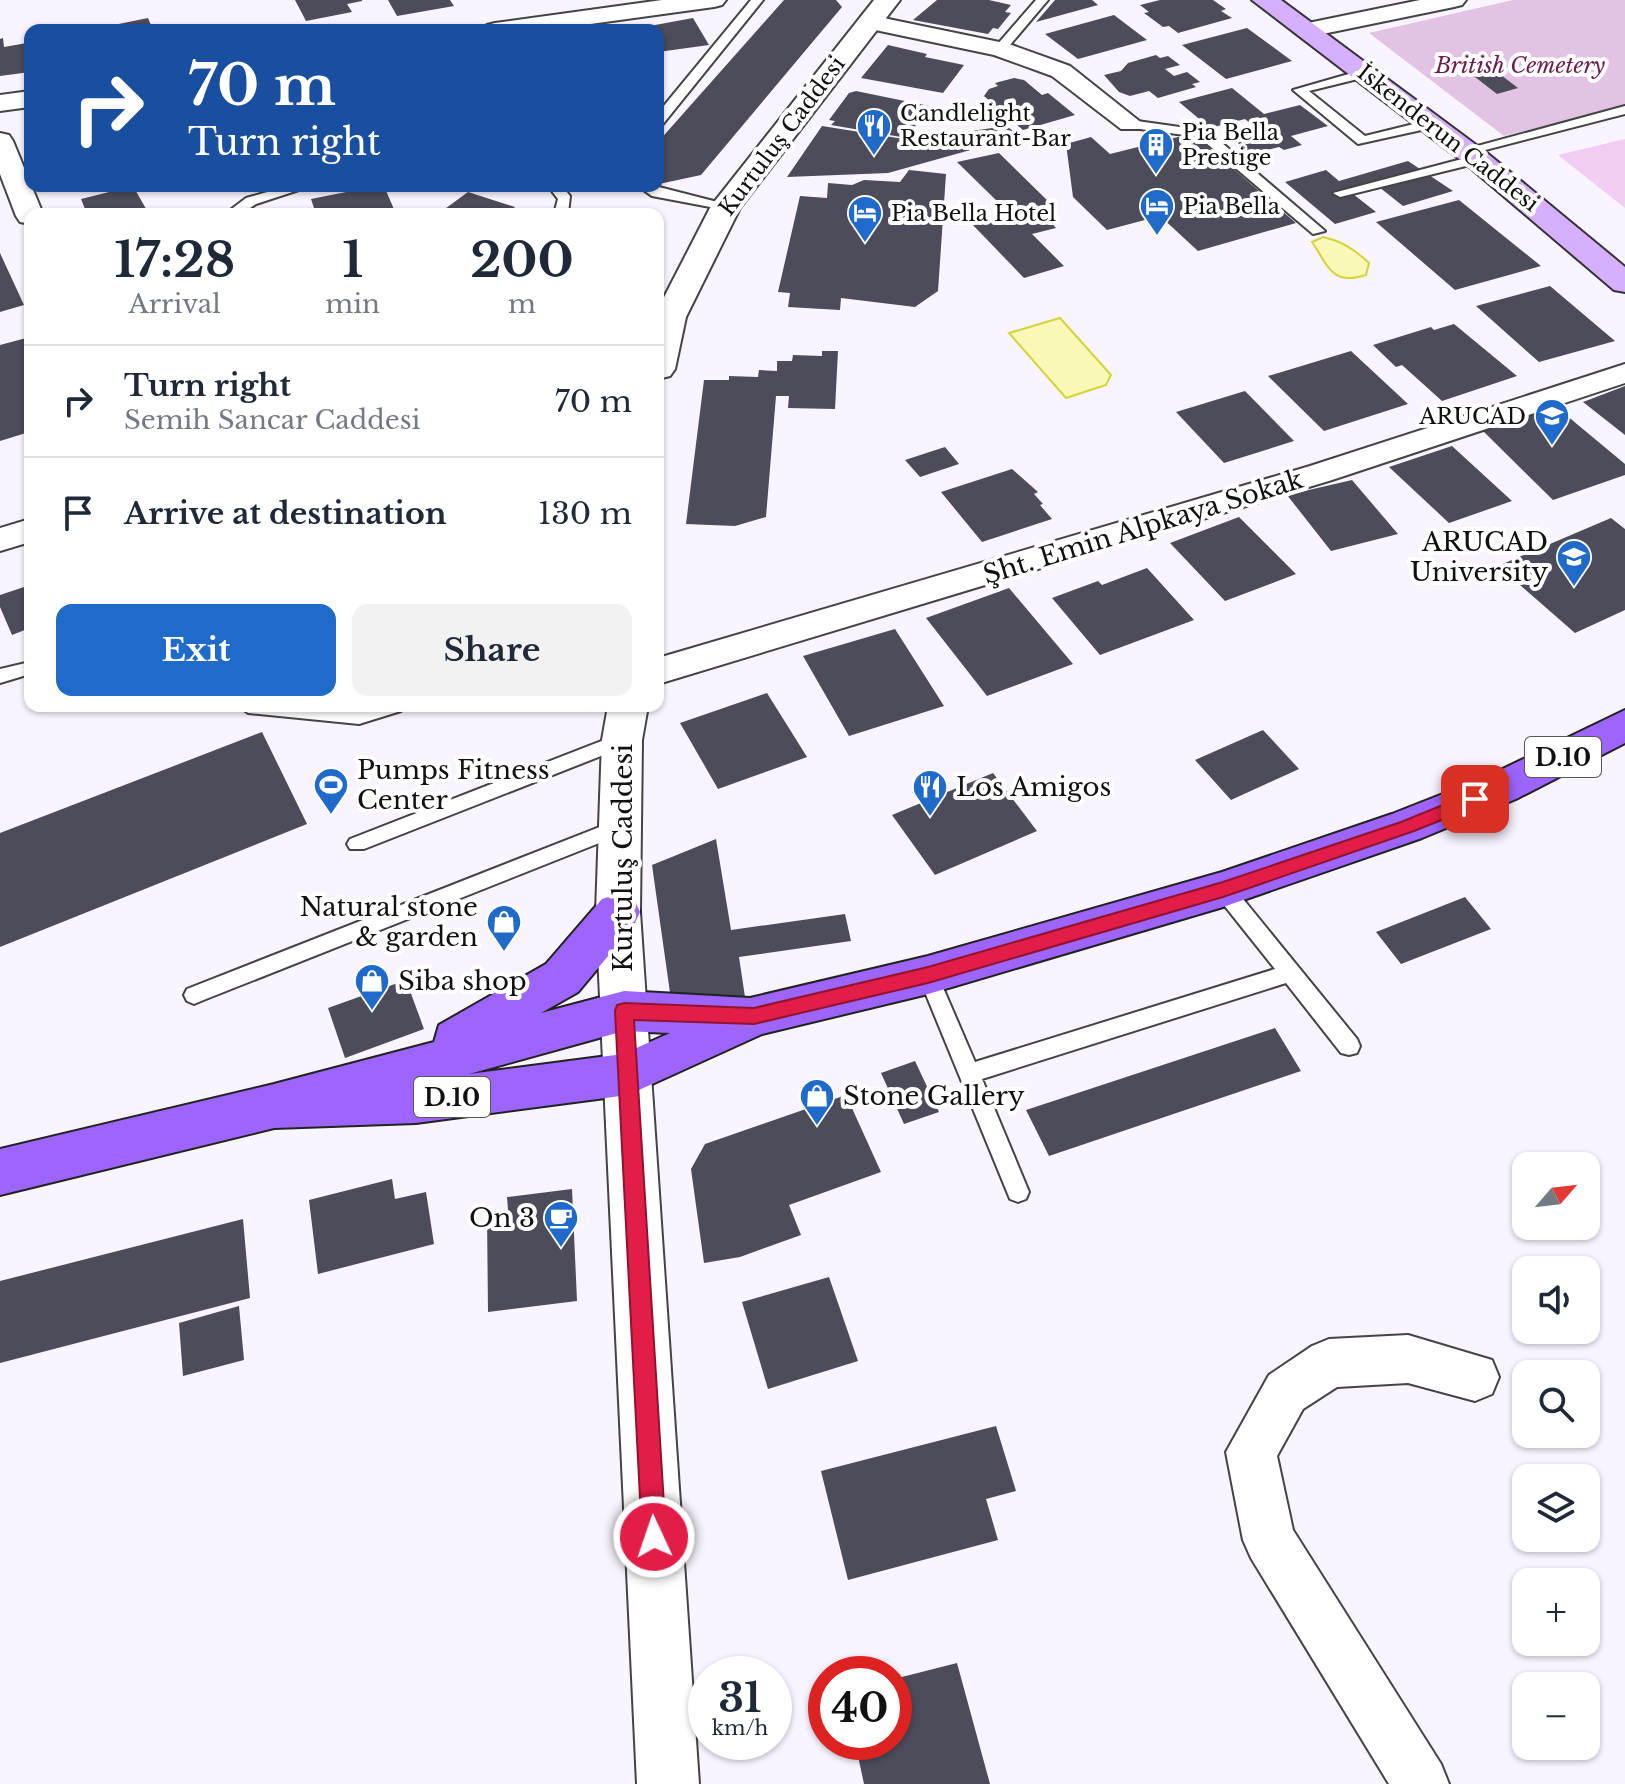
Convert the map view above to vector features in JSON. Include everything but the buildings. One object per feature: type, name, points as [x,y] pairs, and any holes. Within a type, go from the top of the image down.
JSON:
[{"type":"main road","name":"İskenderun Caddesi","points":[[1265,0],[1471,155],[1625,283]]},
{"type":"main road","name":"D.10","points":[[274,1106],[416,1102],[628,1074],[754,1016],[928,975],[1223,889],[1407,826],[1501,788],[1625,725]]},
{"type":"main road","name":"D.10","points":[[1501,788],[1625,750]]},
{"type":"main road","points":[[374,1078],[482,1026],[562,978],[618,912]]},
{"type":"main road","name":"D.10","points":[[0,1172],[274,1106],[624,1011],[754,1016]]},
{"type":"street","points":[[539,24],[714,0]]},
{"type":"street","points":[[1308,30],[1454,0]]},
{"type":"street","points":[[882,6],[1061,71],[1130,124]]},
{"type":"street","name":"Kurtuluş Caddesi","points":[[664,318],[726,206],[882,6]]},
{"type":"street","points":[[0,103],[24,100]]},
{"type":"street","points":[[0,141],[27,208]]},
{"type":"street","name":"Şht. Emin Alpkaya Sokak","points":[[664,669],[1321,473],[1625,373]]},
{"type":"street","points":[[0,540],[24,532]]},
{"type":"street","name":"Kurtuluş Caddesi","points":[[625,723],[618,912],[668,1784]]},
{"type":"street","points":[[1421,1784],[1269,1540],[1251,1452],[1286,1392],[1329,1363],[1408,1359],[1475,1377]]},
{"type":"lane","points":[[664,114],[757,0]]},
{"type":"lane","points":[[1000,49],[1042,0]]},
{"type":"lane","points":[[1366,73],[1299,90],[1363,141],[1430,124]]},
{"type":"lane","points":[[1340,193],[1625,110]]},
{"type":"lane","points":[[1130,124],[1203,134],[1318,231]]},
{"type":"lane","points":[[241,208],[251,201],[283,192]]},
{"type":"lane","points":[[655,192],[726,206]]},
{"type":"lane","points":[[0,676],[24,670]]},
{"type":"lane","points":[[309,712],[359,717],[375,712]]},
{"type":"lane","points":[[357,844],[625,723]]},
{"type":"lane","points":[[194,995],[620,827]]},
{"type":"lane","points":[[1223,889],[1349,1046]]},
{"type":"lane","points":[[969,1073],[1291,973]]},
{"type":"lane","points":[[928,975],[1018,1192]]},
{"type":"green space","name":"British Cemetery","points":[[1513,0],[1625,0],[1625,106],[1504,136],[1369,33]]},
{"type":"shaded area","points":[[1625,139],[1625,208],[1558,155]]},
{"type":"shaded area","points":[[1323,237],[1342,244],[1364,258],[1369,263],[1366,275],[1346,278],[1333,272],[1312,242]]},
{"type":"shaded area","points":[[1060,318],[1111,375],[1106,385],[1066,398],[1009,333]]},
{"type":"place","name":"Candlelight Restaurant-Bar","points":[[874,157]]},
{"type":"place","name":"Pia Bella Prestige","points":[[1156,176]]},
{"type":"place","name":"Pia Bella","points":[[1157,237]]},
{"type":"place","name":"Pia Bella Hotel","points":[[865,244]]},
{"type":"place","name":"ARUCAD","points":[[1552,447]]},
{"type":"place","name":"ARUCAD University","points":[[1574,588]]},
{"type":"place","name":"Pumps Fitness Center","points":[[331,816]]},
{"type":"place","name":"Los Amigos","points":[[930,818]]},
{"type":"place","name":"Natural stone & garden","points":[[504,953]]},
{"type":"place","name":"Siba shop","points":[[372,1012]]},
{"type":"place","name":"Stone Gallery","points":[[817,1127]]},
{"type":"place","name":"On 3","points":[[561,1249]]},
{"type":"route","points":[[654,1537],[624,1011],[754,1016],[928,975],[1223,889],[1407,826],[1475,799]]}]
